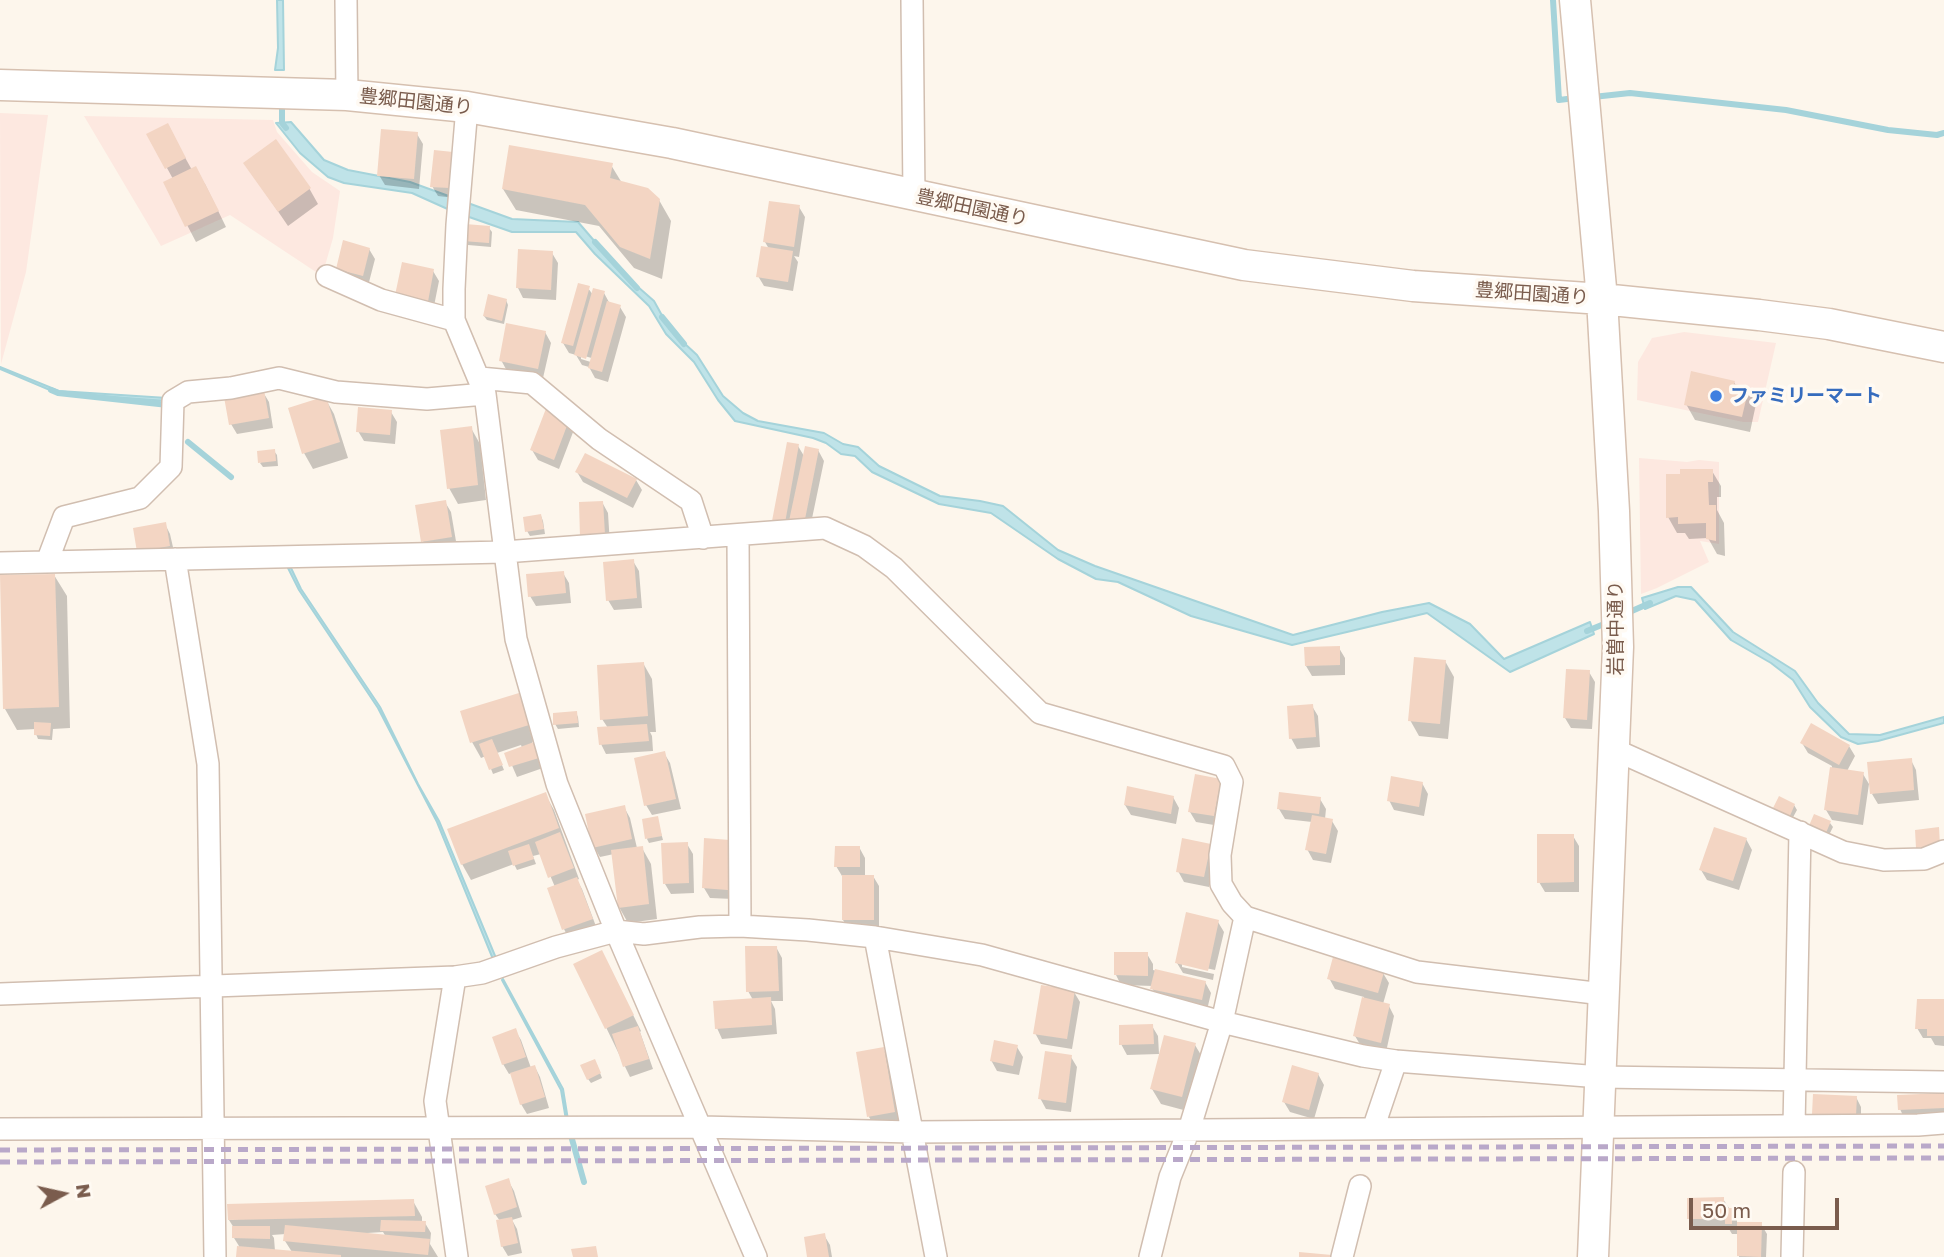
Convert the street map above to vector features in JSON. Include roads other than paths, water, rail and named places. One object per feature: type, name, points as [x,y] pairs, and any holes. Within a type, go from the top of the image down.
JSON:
[{"type":"street","points":[[346,0],[347,95]]},
{"type":"street","points":[[912,0],[914,196]]},
{"type":"street","name":"岩曽中通り","points":[[1575,0],[1602,299],[1615,511],[1618,647],[1593,1257]]},
{"type":"street","name":"豊郷田園通り","points":[[0,85],[347,95],[467,107],[672,143],[1244,265],[1413,286],[1602,299],[1759,315],[1829,324],[1944,347]]},
{"type":"street","points":[[467,107],[457,225],[454,320],[482,386],[516,639],[557,784],[615,930],[756,1257]]},
{"type":"street","points":[[327,276],[381,300],[454,320]]},
{"type":"street","points":[[47,562],[64,517],[140,498],[171,467],[173,401],[188,392],[231,388],[279,378],[336,392],[428,398],[482,386],[532,383],[599,439],[691,500],[703,538]]},
{"type":"street","points":[[0,563],[504,552],[825,528],[864,546],[894,568],[1040,713],[1224,766],[1232,782],[1220,855],[1221,884],[1232,903],[1245,917],[1417,972],[1603,994]]},
{"type":"street","points":[[738,535],[740,926]]},
{"type":"street","points":[[175,559],[208,765],[215,1257]]},
{"type":"street","points":[[1614,749],[1843,852],[1884,860],[1924,859],[1944,851]]},
{"type":"street","points":[[1794,1126],[1800,832]]},
{"type":"street","points":[[1150,1257],[1170,1177],[1189,1130],[1223,1023],[1245,917]]},
{"type":"street","points":[[0,994],[455,977],[482,973],[615,930],[644,934],[700,927],[740,926],[875,937],[982,955],[1223,1023],[1363,1056],[1396,1061],[1600,1077],[1944,1082]]},
{"type":"street","points":[[875,937],[936,1257]]},
{"type":"street","points":[[455,977],[435,1101],[457,1257]]},
{"type":"street","points":[[1373,1129],[1396,1061]]},
{"type":"street","points":[[0,1129],[701,1127],[912,1132],[1944,1123]]},
{"type":"street","points":[[1792,1257],[1794,1172]]},
{"type":"street","points":[[1342,1257],[1360,1186]]},
{"type":"water","points":[[277,0],[283,0],[284,70],[275,70],[278,48]]},
{"type":"water","points":[[291,122],[324,160],[348,170],[410,182],[512,219],[578,222],[621,272],[654,301],[670,330],[697,355],[723,396],[743,413],[758,421],[824,433],[843,444],[858,447],[879,466],[940,496],[1003,506],[1058,550],[1095,566],[1293,635],[1429,603],[1470,624],[1504,659],[1590,622],[1594,634],[1510,672],[1427,613],[1292,645],[1191,616],[1118,582],[1096,579],[1058,559],[991,513],[939,504],[872,472],[855,456],[841,454],[826,443],[813,438],[735,421],[694,362],[666,334],[649,306],[576,232],[512,232],[452,211],[412,193],[344,183],[328,177],[300,153],[276,123]]},
{"type":"water","points":[[0,367],[59,391],[167,398],[167,401],[57,393]]},
{"type":"water","points":[[288,568],[291,568],[301,589],[380,707],[439,821],[498,963],[495,964],[437,822],[378,708],[299,590]]},
{"type":"water","points":[[1678,587],[1691,587],[1733,632],[1795,671],[1818,703],[1849,734],[1880,735],[1944,717],[1944,723],[1858,744],[1841,737],[1810,707],[1793,680],[1771,663],[1731,640],[1695,600],[1676,596],[1645,609],[1642,598]]},
{"type":"water","points":[[503,979],[563,1089],[568,1120],[561,1090]]},
{"type":"waterway","points":[[1553,0],[1559,100],[1575,98]]},
{"type":"waterway","points":[[1593,97],[1630,93],[1786,110],[1888,130],[1937,135],[1944,133]]},
{"type":"waterway","points":[[282,102],[282,123],[286,128]]},
{"type":"waterway","points":[[595,242],[637,288]]},
{"type":"waterway","points":[[662,317],[684,344]]},
{"type":"waterway","points":[[51,390],[168,405]]},
{"type":"waterway","points":[[188,442],[231,477]]},
{"type":"waterway","points":[[1625,614],[1650,603]]},
{"type":"waterway","points":[[1587,631],[1609,622]]},
{"type":"waterway","points":[[570,1132],[584,1182]]},
{"type":"railway","points":[[0,1150],[1944,1146]]},
{"type":"railway","points":[[0,1162],[1944,1158]]},
{"type":"place","name":"ファミリーマート","points":[[1716,396]]}]
